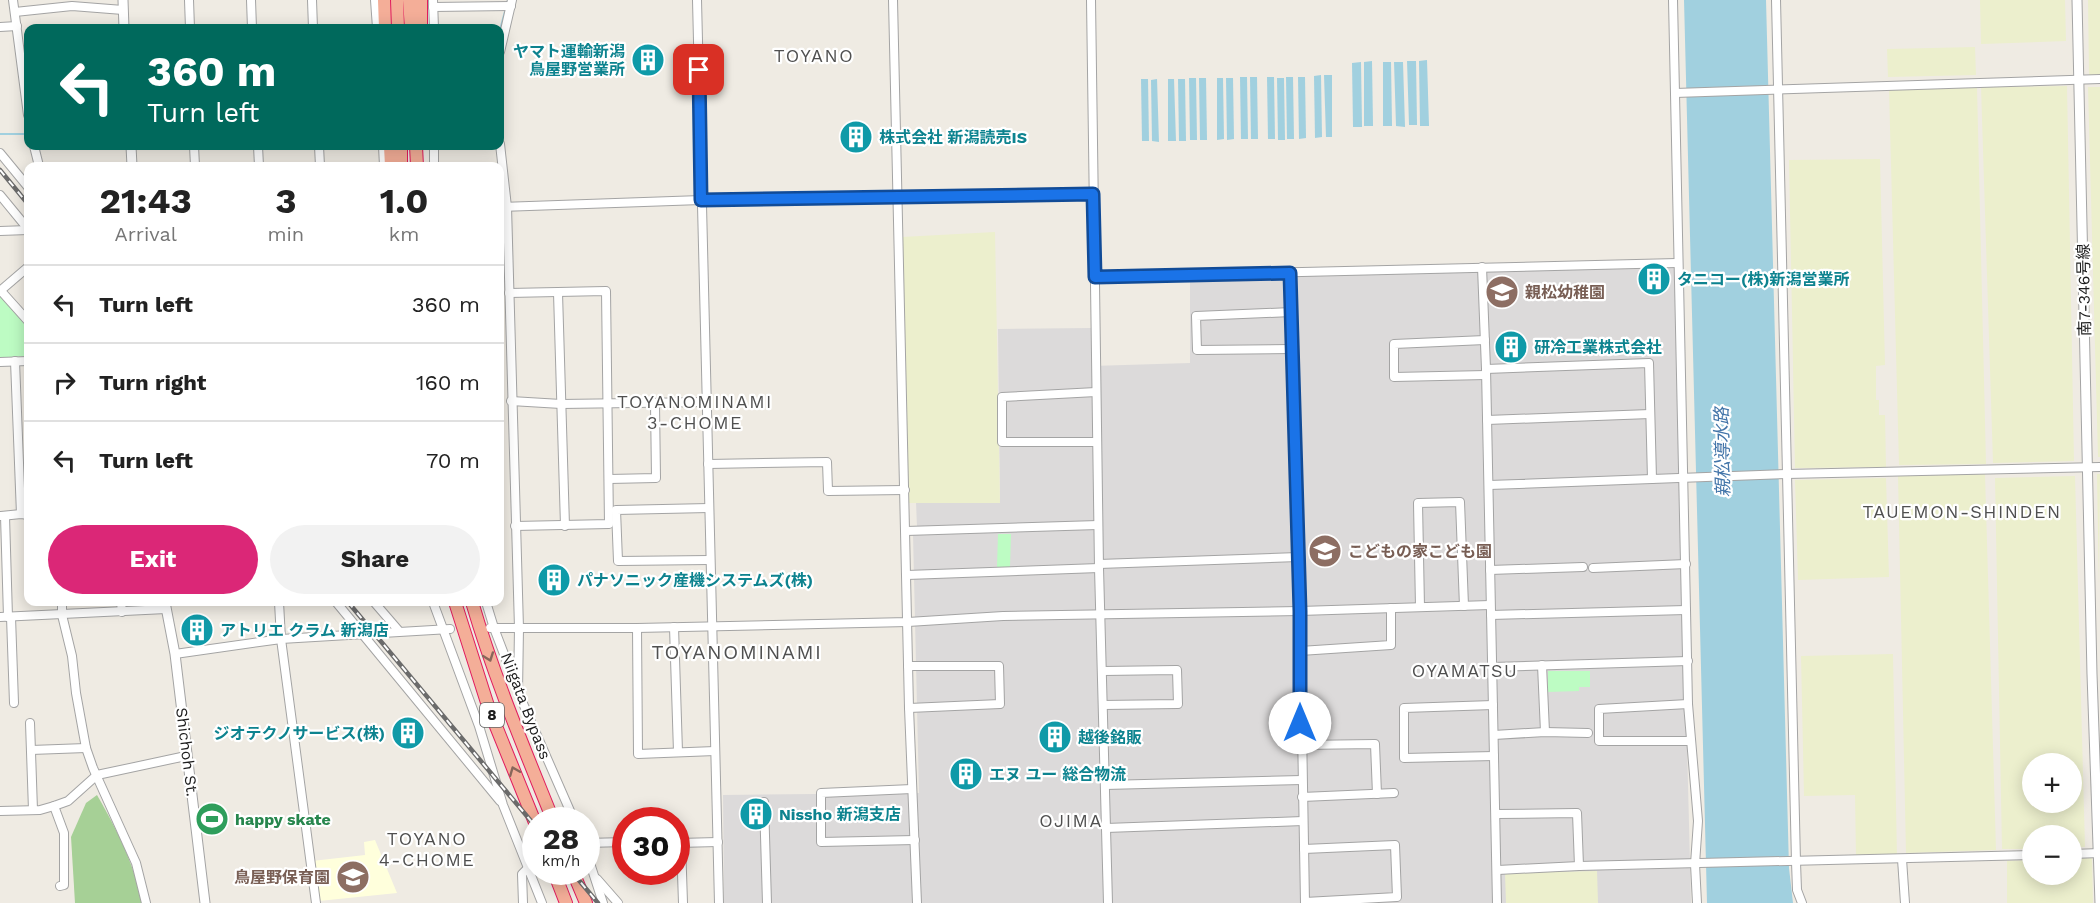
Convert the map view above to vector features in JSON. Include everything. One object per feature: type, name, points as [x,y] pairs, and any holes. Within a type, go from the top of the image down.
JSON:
[{"type":"highway","points":[[384,0],[385,24]]},
{"type":"highway","points":[[397,0],[398,24]]},
{"type":"highway","points":[[409,0],[411,24]]},
{"type":"highway","points":[[421,0],[421,24]]},
{"type":"highway","name":"Niigata Bypass","points":[[456,606],[489,709],[529,807]]},
{"type":"highway","name":"Niigata Bypass","points":[[473,606],[505,700],[548,807]]},
{"type":"highway","points":[[559,885],[566,903]]},
{"type":"highway","points":[[578,885],[586,903]]},
{"type":"street","points":[[13,0],[24,55]]},
{"type":"street","points":[[123,0],[124,24]]},
{"type":"street","points":[[189,0],[190,24]]},
{"type":"street","points":[[251,0],[252,24]]},
{"type":"street","points":[[312,0],[313,24]]},
{"type":"street","points":[[375,0],[377,24]]},
{"type":"street","points":[[697,0],[719,903]]},
{"type":"street","points":[[892,0],[909,708],[917,903]]},
{"type":"street","points":[[1091,0],[1098,525],[1108,903]]},
{"type":"street","points":[[1673,0],[1678,93],[1677,262],[1688,477],[1686,564],[1688,705],[1698,821],[1697,903]]},
{"type":"street","points":[[1776,0],[1793,862],[1797,890],[1802,903]]},
{"type":"street","name":"南7-346号線","points":[[2077,0],[2100,903]]},
{"type":"street","points":[[434,24],[433,3],[512,3],[504,36]]},
{"type":"street","points":[[15,12],[72,6],[123,10]]},
{"type":"street","points":[[0,27],[17,26]]},
{"type":"street","points":[[1678,93],[2100,80]]},
{"type":"street","points":[[0,153],[24,182]]},
{"type":"street","points":[[504,207],[701,200],[1093,194]]},
{"type":"street","points":[[0,195],[24,225]]},
{"type":"street","points":[[504,221],[509,293],[519,628],[518,692]]},
{"type":"street","points":[[0,231],[24,230]]},
{"type":"street","points":[[1095,277],[1677,262]]},
{"type":"street","points":[[1482,267],[1489,485],[1497,903]]},
{"type":"street","points":[[24,271],[1,291],[24,317]]},
{"type":"street","points":[[1290,273],[1300,611],[1301,745],[1305,902],[1397,897],[1395,845],[1304,849]]},
{"type":"street","points":[[509,293],[606,291],[609,524],[515,526]]},
{"type":"street","points":[[558,293],[565,526]]},
{"type":"street","points":[[1291,312],[1196,316],[1197,350],[1292,349]]},
{"type":"street","points":[[1485,340],[1394,344],[1394,377],[1649,363],[1652,479]]},
{"type":"street","points":[[0,362],[24,361]]},
{"type":"street","points":[[15,362],[24,499]]},
{"type":"street","points":[[1096,392],[1002,397],[1002,442],[1097,442]]},
{"type":"street","points":[[511,401],[561,404],[706,402]]},
{"type":"street","points":[[609,479],[656,478],[655,404]]},
{"type":"street","points":[[1487,420],[1650,414]]},
{"type":"street","points":[[708,464],[827,462],[828,491],[905,490]]},
{"type":"street","points":[[1489,485],[1688,477],[2100,467]]},
{"type":"street","points":[[1420,607],[1418,503],[1460,502],[1464,606]]},
{"type":"street","points":[[709,508],[616,510],[618,561],[710,560]]},
{"type":"street","points":[[14,703],[6,617],[2,516],[24,514]]},
{"type":"street","points":[[906,531],[1098,525]]},
{"type":"street","points":[[907,575],[1298,557]]},
{"type":"street","points":[[1593,568],[1686,564]]},
{"type":"street","points":[[1490,570],[1583,567]]},
{"type":"street","points":[[492,628],[637,628],[908,622],[1003,616],[1490,605]]},
{"type":"street","points":[[62,606],[86,748],[136,863],[146,903]]},
{"type":"street","points":[[121,606],[122,612]]},
{"type":"street","points":[[6,617],[122,612],[160,606]]},
{"type":"street","name":"Shichoh St.","points":[[166,606],[175,654],[205,903]]},
{"type":"street","points":[[279,606],[281,639],[316,903]]},
{"type":"street","points":[[339,606],[503,805]]},
{"type":"street","points":[[377,606],[399,631]]},
{"type":"street","points":[[435,606],[446,628],[503,805],[522,853]]},
{"type":"street","points":[[487,606],[492,628],[568,807]]},
{"type":"street","points":[[1300,651],[1392,645],[1391,608]]},
{"type":"street","points":[[1491,615],[1686,610]]},
{"type":"street","points":[[675,627],[678,752]]},
{"type":"street","points":[[175,654],[281,639],[446,628]]},
{"type":"street","points":[[637,628],[638,754],[715,751]]},
{"type":"street","points":[[1493,667],[1688,661]]},
{"type":"street","points":[[1542,665],[1545,732]]},
{"type":"street","points":[[908,666],[999,666],[1000,704],[909,708]]},
{"type":"street","points":[[1103,671],[1177,670],[1178,704],[1103,705]]},
{"type":"street","points":[[1493,705],[1404,708],[1404,758],[1494,756]]},
{"type":"street","points":[[1688,705],[1599,710],[1599,741],[1691,741]]},
{"type":"street","points":[[30,723],[33,810]]},
{"type":"street","points":[[1494,735],[1545,732],[1588,733]]},
{"type":"street","points":[[1301,745],[1375,744],[1377,794]]},
{"type":"street","points":[[31,750],[86,748]]},
{"type":"street","points":[[0,811],[33,810],[54,806],[68,801],[97,775],[186,756]]},
{"type":"street","points":[[1105,785],[1302,780]]},
{"type":"street","points":[[912,789],[821,793],[821,842],[915,840]]},
{"type":"street","points":[[1302,797],[1394,793]]},
{"type":"street","points":[[764,802],[767,903]]},
{"type":"street","points":[[54,806],[64,833],[64,885],[60,886]]},
{"type":"street","points":[[1496,814],[1577,813],[1579,866]]},
{"type":"street","points":[[1106,828],[1303,821]]},
{"type":"street","points":[[690,843],[718,842]]},
{"type":"street","points":[[2082,854],[2098,853]]},
{"type":"street","points":[[1498,870],[2022,855]]},
{"type":"street","points":[[1902,860],[1905,903]]},
{"type":"street","points":[[600,883],[618,903]]},
{"type":"street","points":[[522,885],[523,903]]},
{"type":"street","points":[[535,885],[542,903]]},
{"type":"street","points":[[597,885],[603,903]]},
{"type":"street","points":[[682,885],[683,903]]},
{"type":"shaded area","points":[[1980,0],[2065,0],[2066,41],[1981,44]]},
{"type":"shaded area","points":[[2088,0],[2100,0],[2100,75],[2089,75]]},
{"type":"shaded area","points":[[1975,47],[1976,75],[1888,77],[1887,49]]},
{"type":"shaded area","points":[[2067,86],[2074,461],[1993,463],[1981,87]]},
{"type":"shaded area","points":[[1977,87],[1986,464],[1899,465],[1889,89]]},
{"type":"shaded area","points":[[2088,87],[2100,87],[2100,457],[2098,457]]},
{"type":"shaded area","points":[[1880,159],[1885,365],[1876,366],[1876,400],[1879,400],[1879,415],[1885,415],[1886,467],[1795,468],[1789,160]]},
{"type":"shaded area","points":[[995,232],[1000,503],[909,503],[902,237]]},
{"type":"shaded area","points":[[1675,268],[1691,903],[724,903],[723,795],[919,793],[913,534],[917,527],[916,502],[1000,501],[998,329],[1091,328],[1092,366],[1190,363],[1190,278]]},
{"type":"shaded area","points":[[1985,474],[1996,850],[1906,853],[1898,476]]},
{"type":"shaded area","points":[[2097,474],[2100,474],[2099,587]]},
{"type":"shaded area","points":[[2075,476],[2085,847],[2082,847],[2082,825],[2022,825],[2022,849],[2002,849],[1995,478]]},
{"type":"shaded area","points":[[1886,478],[1889,577],[1798,580],[1795,480]]},
{"type":"shaded area","points":[[1893,654],[1897,857],[1856,858],[1855,795],[1804,796],[1801,656]]},
{"type":"shaded area","name":"鳥屋野保育園","points":[[375,840],[397,893],[319,901],[312,861],[365,855],[364,842]]},
{"type":"shaded area","points":[[2082,858],[2092,858],[2093,903],[2007,903],[2007,861],[2022,860],[2022,885],[2082,885]]},
{"type":"shaded area","points":[[1597,871],[1598,903],[1506,903],[1505,873]]},
{"type":"green space","points":[[0,293],[24,321],[24,356],[0,358]]},
{"type":"green space","points":[[998,534],[1011,534],[1010,567],[997,567]]},
{"type":"green space","points":[[1548,671],[1590,671],[1590,687],[1579,687],[1579,691],[1548,692]]},
{"type":"green space","points":[[97,795],[124,847],[142,903],[75,903],[71,837],[86,803]]},
{"type":"water","name":"親松導水路","points":[[1684,0],[1766,0],[1789,868],[1793,903],[1707,903]]},
{"type":"water","points":[[1427,60],[1429,126],[1420,126],[1419,61]]},
{"type":"water","points":[[1372,61],[1373,126],[1364,126],[1364,62]]},
{"type":"water","points":[[1407,61],[1416,61],[1417,125],[1409,125]]},
{"type":"water","points":[[1361,62],[1362,127],[1353,127],[1352,63]]},
{"type":"water","points":[[1383,62],[1391,62],[1392,126],[1383,126]]},
{"type":"water","points":[[1394,62],[1403,62],[1405,127],[1396,126]]},
{"type":"water","points":[[1321,75],[1322,137],[1315,138],[1314,76]]},
{"type":"water","points":[[1324,75],[1332,75],[1332,137],[1326,137]]},
{"type":"water","points":[[1240,77],[1247,77],[1248,139],[1241,139]]},
{"type":"water","points":[[1250,77],[1257,77],[1258,139],[1251,139]]},
{"type":"water","points":[[1267,77],[1274,77],[1275,139],[1268,139]]},
{"type":"water","points":[[1286,77],[1293,77],[1294,139],[1287,139]]},
{"type":"water","points":[[1298,77],[1305,77],[1306,138],[1299,139]]},
{"type":"water","points":[[1189,78],[1196,78],[1197,140],[1190,140]]},
{"type":"water","points":[[1199,78],[1206,78],[1207,140],[1200,140]]},
{"type":"water","points":[[1217,78],[1223,78],[1224,139],[1217,140]]},
{"type":"water","points":[[1226,78],[1233,78],[1234,139],[1227,140]]},
{"type":"water","points":[[1277,78],[1284,78],[1285,140],[1278,140]]},
{"type":"water","points":[[1141,79],[1148,79],[1149,141],[1142,141]]},
{"type":"water","points":[[1157,79],[1159,142],[1152,141],[1151,80]]},
{"type":"water","points":[[1168,79],[1174,79],[1176,141],[1168,141]]},
{"type":"water","points":[[1178,79],[1185,79],[1186,141],[1179,141]]},
{"type":"waterway","points":[[502,24],[508,0]]},
{"type":"waterway","points":[[0,134],[24,134]]},
{"type":"railway","points":[[0,170],[24,199]]},
{"type":"railway","points":[[351,606],[522,810]]},
{"type":"railway","points":[[583,885],[598,903]]},
{"type":"place","name":"ヤマト運輸新潟 鳥屋野営業所","points":[[648,60]]},
{"type":"place","name":"株式会社 新潟読売IS","points":[[856,137]]},
{"type":"place","name":"タニコー(株)新潟営業所","points":[[1654,279]]},
{"type":"place","name":"親松幼稚園","points":[[1502,292]]},
{"type":"place","name":"研冷工業株式会社","points":[[1511,347]]},
{"type":"place","name":"こどもの家こども園","points":[[1325,551]]},
{"type":"place","name":"パナソニック産機システムズ(株)","points":[[554,580]]},
{"type":"place","name":"アトリエ クラム 新潟店","points":[[197,630]]},
{"type":"place","name":"ジオテクノサービス(株)","points":[[408,733]]},
{"type":"place","name":"越後銘販","points":[[1055,737]]},
{"type":"place","name":"エヌ ユー 総合物流","points":[[966,774]]},
{"type":"place","name":"Nissho 新潟支店","points":[[756,814]]},
{"type":"place","name":"happy skate","points":[[212,819]]},
{"type":"place","name":"鳥屋野保育園","points":[[353,877]]},
{"type":"district","name":"TOYANO","points":[[814,55]]},
{"type":"district","name":"TOYANOMINAMI 3-CHOME","points":[[695,411]]},
{"type":"district","name":"TAUEMON-SHINDEN","points":[[1962,511]]},
{"type":"district","name":"TOYANOMINAMI","points":[[737,652]]},
{"type":"district","name":"OYAMATSU","points":[[1465,670]]},
{"type":"district","name":"OJIMA","points":[[1071,820]]},
{"type":"district","name":"TOYANO 4-CHOME","points":[[427,848]]},
{"type":"route","points":[[699,70],[701,200],[1093,194],[1095,277],[1290,273],[1300,611],[1300,723]]}]
